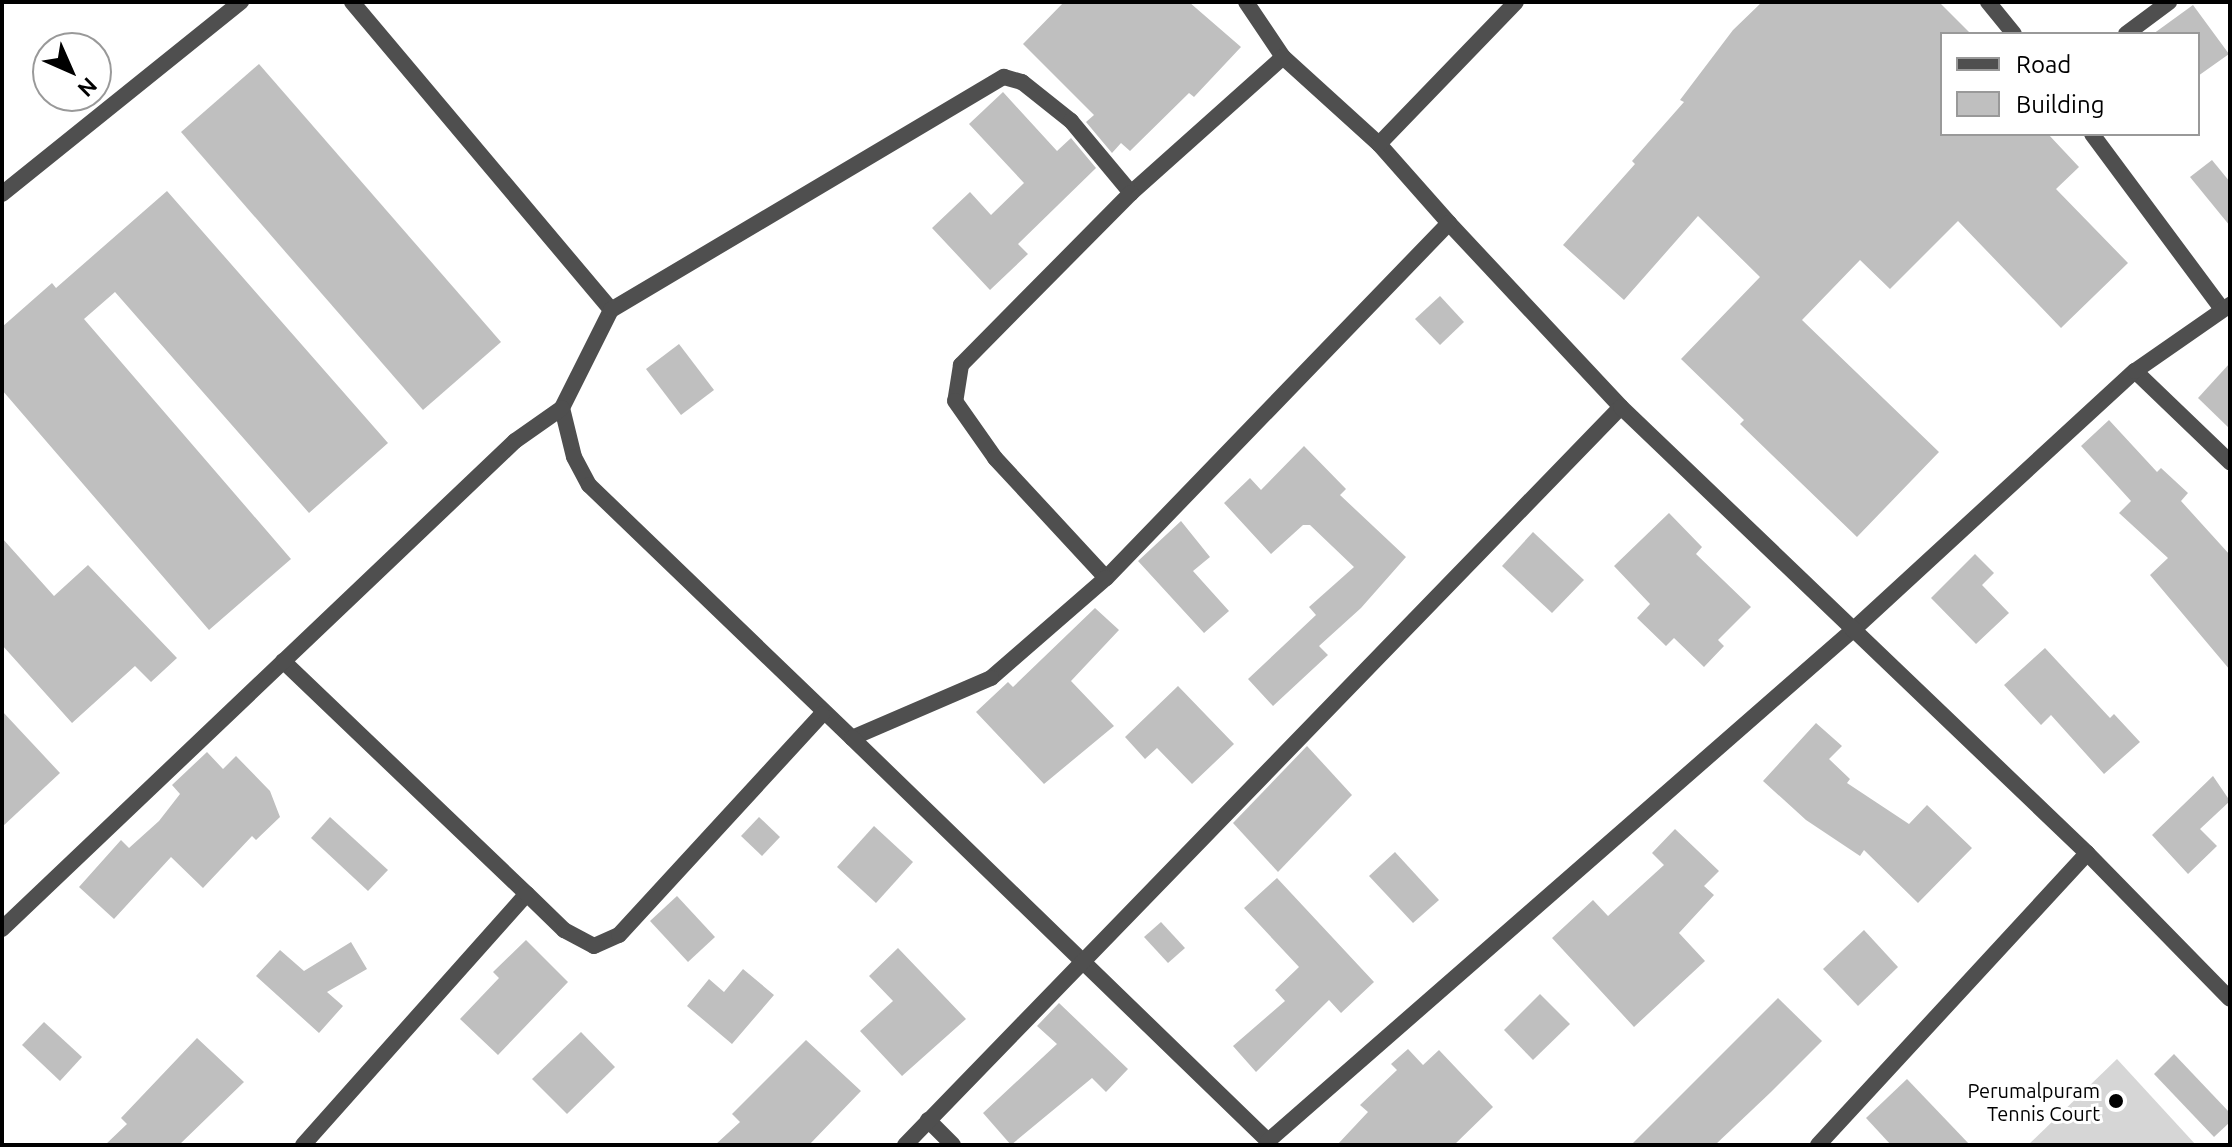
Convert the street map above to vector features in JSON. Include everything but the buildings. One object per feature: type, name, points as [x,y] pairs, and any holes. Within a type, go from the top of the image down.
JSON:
[{"type":"street","points":[[2,194],[241,2]]},
{"type":"street","points":[[352,2],[611,310]]},
{"type":"street","points":[[1246,2],[1283,57],[1379,144],[1621,407],[2087,853],[2230,999]]},
{"type":"street","points":[[1379,144],[1516,2]]},
{"type":"street","points":[[1988,2],[2012,32]]},
{"type":"street","points":[[2129,32],[2169,2]]},
{"type":"street","points":[[1106,578],[995,458],[955,401],[961,365],[1131,193],[1283,57]]},
{"type":"street","points":[[2,929],[515,441],[562,408],[611,310],[1004,77],[1022,82],[1071,121],[1131,193]]},
{"type":"street","points":[[562,408],[574,457],[589,485],[822,714],[852,738],[1084,960],[1266,1143],[1853,630],[2135,371],[2226,307],[2094,136]]},
{"type":"street","points":[[852,738],[991,678],[1106,578],[1449,223]]},
{"type":"street","points":[[2135,371],[2230,462]]},
{"type":"street","points":[[905,1145],[1621,407]]},
{"type":"street","points":[[283,661],[564,930],[594,946],[619,935],[822,714]]},
{"type":"street","points":[[1818,1145],[2087,853]]},
{"type":"street","points":[[303,1145],[527,894]]},
{"type":"street","points":[[928,1120],[953,1145]]},
{"type":"shaded area","name":"Perumalpuram Tennis Court","points":[[2117,1059],[2196,1145],[2028,1145]]},
{"type":"place","name":"Perumalpuram Tennis Court","points":[[2116,1101]]}]
